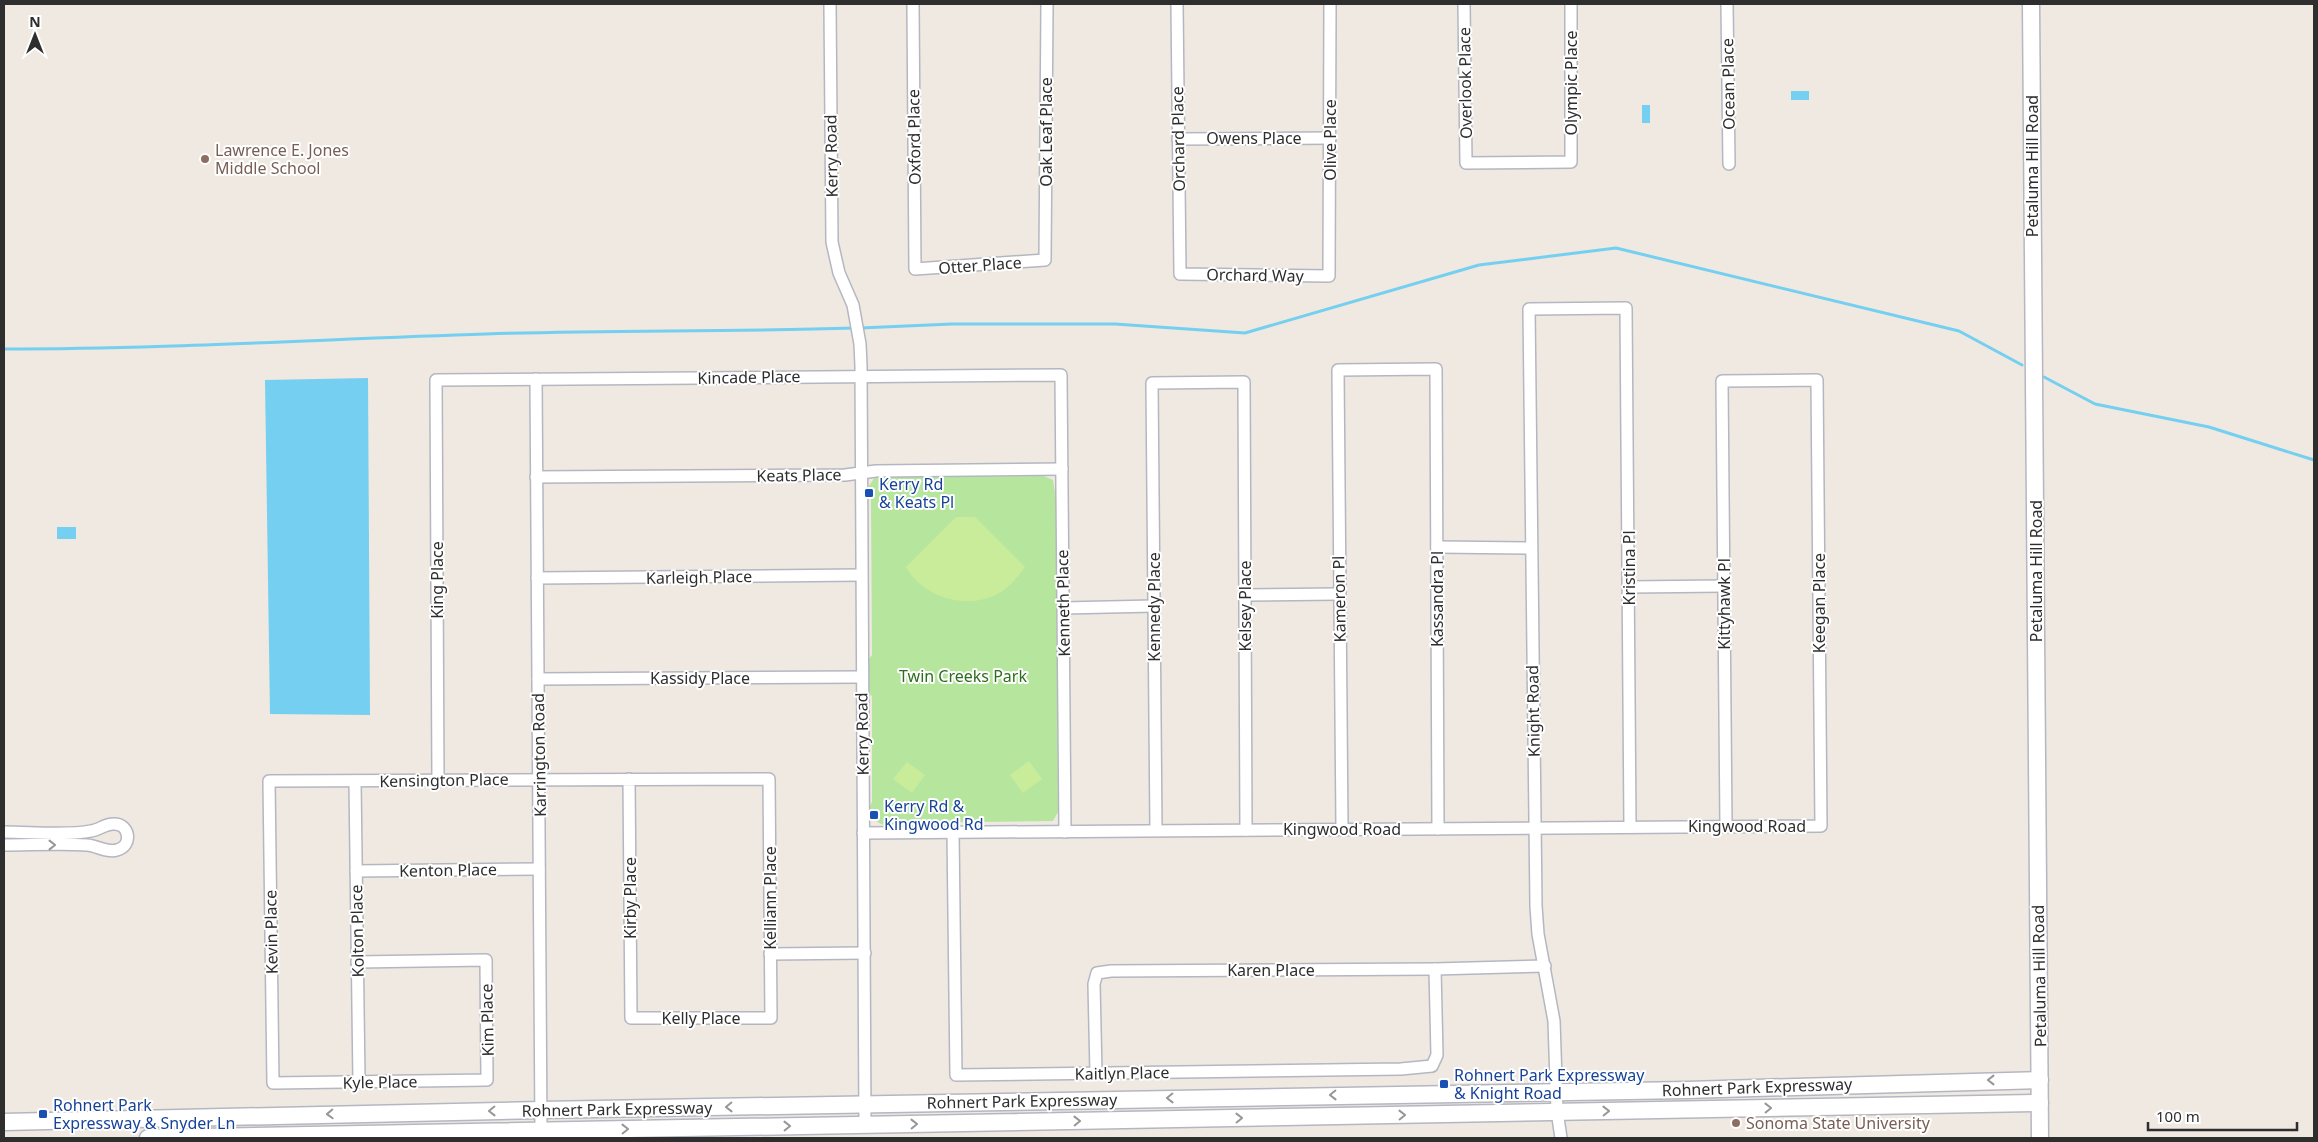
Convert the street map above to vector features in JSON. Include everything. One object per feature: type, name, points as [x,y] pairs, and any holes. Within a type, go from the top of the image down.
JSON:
[{"type":"main road","name":"Petaluma Hill Road","points":[[2031,4],[2040,1138]]},
{"type":"main road","name":"Rohnert Park Expressway","points":[[4,1122],[541,1110],[1556,1092],[2040,1080]]},
{"type":"main road","name":"Rohnert Park Expressway","points":[[148,1138],[185,1134],[541,1131],[2040,1103]]},
{"type":"street","name":"Kerry Road","points":[[830,4],[832,242],[839,273],[853,305],[860,344],[861,677],[866,1125]]},
{"type":"street","name":"Oxford Place","points":[[913,4],[915,270]]},
{"type":"street","name":"Oak Leaf Place","points":[[1045,260],[1046,4]]},
{"type":"street","name":"Orchard Place","points":[[1177,4],[1180,274]]},
{"type":"street","name":"Olive Place","points":[[1329,276],[1330,4]]},
{"type":"street","name":"Overlook Place","points":[[1464,4],[1466,163],[1572,162]]},
{"type":"street","name":"Olympic Place","points":[[1571,4],[1572,162]]},
{"type":"street","name":"Ocean Place","points":[[1727,4],[1729,164]]},
{"type":"street","name":"Owens Place","points":[[1178,139],[1330,138]]},
{"type":"street","name":"Otter Place","points":[[915,270],[1045,260]]},
{"type":"street","name":"Orchard Way","points":[[1180,274],[1329,276]]},
{"type":"street","name":"Knight Road","points":[[1561,1138],[1557,1112],[1554,1021],[1538,934],[1536,906],[1529,309],[1626,308]]},
{"type":"street","name":"Kristina Pl","points":[[1626,308],[1630,827]]},
{"type":"street","name":"Kameron Pl","points":[[1342,828],[1338,370],[1436,369]]},
{"type":"street","name":"Kassandra Pl","points":[[1436,369],[1438,829]]},
{"type":"street","name":"Kincade Place","points":[[436,380],[1061,375]]},
{"type":"street","name":"Kenneth Place","points":[[1061,375],[1065,832]]},
{"type":"street","name":"Karrington Road","points":[[536,379],[541,1131]]},
{"type":"street","name":"King Place","points":[[436,380],[438,780]]},
{"type":"street","name":"Keegan Place","points":[[1722,381],[1817,380],[1821,826]]},
{"type":"street","name":"Kittyhawk Pl","points":[[1722,381],[1726,826]]},
{"type":"street","name":"Kelsey Place","points":[[1152,383],[1244,382],[1246,830]]},
{"type":"street","name":"Kennedy Place","points":[[1152,383],[1156,830]]},
{"type":"street","name":"Keats Place","points":[[536,478],[845,475],[876,471],[1062,469]]},
{"type":"street","points":[[1437,548],[1531,548]]},
{"type":"street","name":"Karleigh Place","points":[[537,578],[861,575]]},
{"type":"street","points":[[1629,587],[1724,586]]},
{"type":"street","points":[[1246,595],[1339,594]]},
{"type":"street","points":[[1063,608],[1154,606]]},
{"type":"street","name":"Kassidy Place","points":[[538,679],[861,677]]},
{"type":"street","name":"Kensington Place","points":[[269,781],[769,778]]},
{"type":"street","name":"Kelliann Place","points":[[769,778],[771,1018]]},
{"type":"street","name":"Kirby Place","points":[[629,779],[631,1018]]},
{"type":"street","name":"Kevin Place","points":[[269,781],[273,1083]]},
{"type":"street","name":"Kolton Place","points":[[355,781],[359,1082]]},
{"type":"street","points":[[4,832],[92,831],[113,824],[120,825],[126,830],[128,837],[127,844],[123,848],[114,851],[89,845],[4,846]]},
{"type":"street","name":"Kingwood Road","points":[[863,833],[1821,826]]},
{"type":"street","name":"Kaitlyn Place","points":[[953,832],[956,1075],[1391,1069],[1432,1066],[1437,1055],[1436,969]]},
{"type":"street","name":"Kenton Place","points":[[356,871],[540,869]]},
{"type":"street","points":[[770,954],[865,953]]},
{"type":"street","name":"Kim Place","points":[[357,962],[486,960],[487,1080]]},
{"type":"street","name":"Karen Place","points":[[1096,1073],[1094,984],[1097,973],[1111,970],[1436,969],[1545,966]]},
{"type":"street","name":"Kelly Place","points":[[631,1018],[771,1018]]},
{"type":"street","name":"Kyle Place","points":[[273,1083],[487,1080]]},
{"type":"green space","name":"Twin Creeks Park","points":[[885,475],[889,477],[1044,476],[1053,480],[1056,499],[1058,812],[1053,821],[895,823],[892,826],[887,826],[871,816],[872,696],[869,694],[869,659],[872,655],[871,499],[867,496],[867,489],[875,477]]},
{"type":"green space","points":[[956,517],[975,517],[1025,567],[1004,590],[991,597],[978,600],[950,599],[937,595],[925,588],[906,567]]},
{"type":"green space","points":[[1029,761],[1042,779],[1023,793],[1010,775]]},
{"type":"green space","points":[[907,762],[925,775],[912,793],[893,779]]},
{"type":"water","points":[[1791,91],[1809,91],[1809,100],[1791,100]]},
{"type":"water","points":[[1642,105],[1650,105],[1650,123],[1642,123]]},
{"type":"water","points":[[368,378],[370,715],[270,714],[265,380]]},
{"type":"water","points":[[57,527],[76,527],[76,539],[57,539]]},
{"type":"waterway","points":[[860,328],[952,324],[1115,324],[1245,333],[1479,265],[1616,248],[1959,331],[2022,365]]},
{"type":"waterway","points":[[4,349],[185,346],[532,333],[854,328]]},
{"type":"waterway","points":[[2044,377],[2095,404],[2209,427],[2314,460]]},
{"type":"place","name":"Lawrence E. Jones Middle School","points":[[205,159]]},
{"type":"place","name":"Kerry Rd & Keats Pl","points":[[869,493]]},
{"type":"place","name":"Kerry Rd & Kingwood Rd","points":[[874,815]]},
{"type":"place","name":"Rohnert Park Expressway & Knight Road","points":[[1444,1084]]},
{"type":"place","name":"Rohnert Park Expressway & Snyder Ln","points":[[43,1114]]},
{"type":"place","name":"Sonoma State University","points":[[1736,1123]]}]
